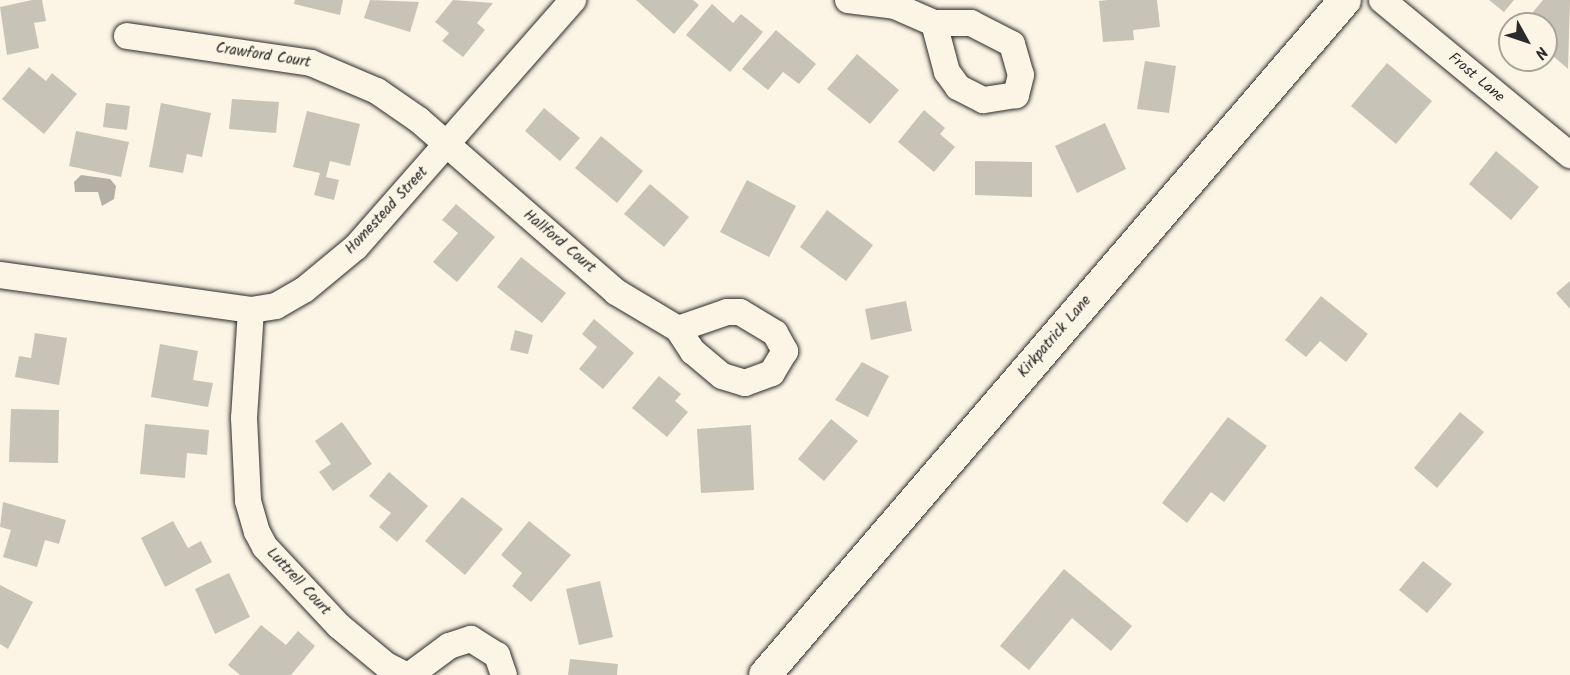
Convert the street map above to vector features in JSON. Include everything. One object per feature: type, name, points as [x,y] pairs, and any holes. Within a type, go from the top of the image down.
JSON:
[{"type":"street","name":"Homestead Street","points":[[0,275],[251,310],[276,306],[304,290],[356,247],[573,0]]},
{"type":"street","points":[[848,0],[895,6],[934,23]]},
{"type":"street","name":"Kirkpatrick Lane","points":[[765,675],[1345,0]]},
{"type":"street","name":"Frost Lane","points":[[1382,0],[1570,155]]},
{"type":"street","name":"Crawford Court","points":[[127,36],[311,63],[377,92],[419,120],[446,146]]},
{"type":"street","name":"Hallford Court","points":[[446,146],[616,292],[678,328]]},
{"type":"street","name":"Luttrell Court","points":[[251,310],[244,418],[248,501],[265,548],[339,626],[386,665],[408,675],[449,646],[471,639],[496,655],[504,675]]},
{"type":"shaded area","points":[[81,175],[110,179],[116,186],[114,199],[102,206],[98,192],[75,192],[74,182]]},
{"type":"building","points":[[42,0],[46,21],[34,23],[39,48],[7,55],[0,7]]},
{"type":"building","points":[[295,0],[343,0],[340,15],[294,4]]},
{"type":"building","points":[[370,0],[419,2],[410,32],[364,18]]},
{"type":"building","points":[[453,0],[493,3],[477,23],[485,30],[463,57],[442,41],[449,33],[435,22]]},
{"type":"building","points":[[636,0],[693,0],[699,5],[674,34]]},
{"type":"building","points":[[1157,0],[1160,27],[1133,30],[1134,40],[1103,42],[1099,1]]},
{"type":"building","points":[[1489,0],[1514,0],[1504,12]]},
{"type":"building","points":[[1543,0],[1570,0],[1568,69],[1558,60],[1558,12],[1533,12]]},
{"type":"building","points":[[712,4],[733,23],[741,14],[763,32],[730,72],[686,35]]},
{"type":"building","points":[[776,30],[816,64],[799,84],[783,72],[768,90],[742,69]]},
{"type":"building","points":[[857,54],[899,90],[870,124],[827,89]]},
{"type":"building","points":[[1145,61],[1176,66],[1169,113],[1137,109]]},
{"type":"building","points":[[1387,63],[1432,101],[1396,144],[1351,106]]},
{"type":"building","points":[[29,67],[46,81],[52,73],[77,94],[44,134],[2,99]]},
{"type":"building","points":[[232,99],[279,102],[276,133],[229,129]]},
{"type":"building","points":[[106,103],[130,106],[127,130],[103,127]]},
{"type":"building","points":[[161,103],[211,113],[202,157],[187,154],[183,173],[149,167]]},
{"type":"building","points":[[544,108],[580,138],[560,161],[525,131]]},
{"type":"building","points":[[924,110],[945,128],[940,134],[955,147],[934,172],[898,142]]},
{"type":"building","points":[[307,111],[360,124],[350,166],[330,161],[326,177],[339,180],[334,200],[314,195],[320,173],[293,167]]},
{"type":"building","points":[[1105,123],[1126,169],[1077,193],[1055,146]]},
{"type":"building","points":[[76,131],[129,142],[121,177],[69,166]]},
{"type":"building","points":[[601,136],[643,171],[617,203],[575,168]]},
{"type":"building","points":[[1496,151],[1539,187],[1511,220],[1469,184]]},
{"type":"building","points":[[975,161],[1032,162],[1032,197],[975,195]]},
{"type":"building","points":[[747,180],[796,206],[769,257],[720,232]]},
{"type":"building","points":[[650,184],[689,217],[664,247],[624,214]]},
{"type":"building","points":[[456,204],[495,237],[457,282],[433,262],[458,233],[442,220]]},
{"type":"building","points":[[827,210],[873,245],[846,281],[800,247]]},
{"type":"building","points":[[521,257],[566,293],[542,323],[497,287]]},
{"type":"building","points":[[1570,281],[1570,309],[1556,293]]},
{"type":"building","points":[[1321,296],[1368,334],[1346,362],[1320,341],[1306,357],[1285,340]]},
{"type":"building","points":[[906,301],[912,331],[871,340],[865,309]]},
{"type":"building","points":[[594,319],[634,353],[603,389],[579,369],[597,347],[582,334]]},
{"type":"building","points":[[515,330],[533,335],[528,354],[510,350]]},
{"type":"building","points":[[35,333],[67,338],[59,385],[15,377],[19,356],[31,358]]},
{"type":"building","points":[[160,344],[198,351],[193,380],[213,383],[208,407],[151,397]]},
{"type":"building","points":[[862,362],[889,376],[868,417],[835,400]]},
{"type":"building","points":[[659,376],[681,394],[675,401],[688,412],[667,437],[632,408]]},
{"type":"building","points":[[11,409],[59,410],[58,463],[9,462]]},
{"type":"building","points":[[1460,412],[1484,432],[1437,488],[1414,468]]},
{"type":"building","points":[[1228,417],[1267,446],[1224,502],[1211,492],[1187,523],[1162,503]]},
{"type":"building","points":[[831,419],[858,441],[824,481],[798,459]]},
{"type":"building","points":[[342,422],[372,464],[333,491],[319,472],[331,464],[315,441]]},
{"type":"building","points":[[145,424],[209,430],[207,455],[187,453],[185,478],[140,474]]},
{"type":"building","points":[[751,425],[754,490],[701,493],[697,429]]},
{"type":"building","points":[[389,472],[428,506],[397,542],[379,527],[391,513],[369,496]]},
{"type":"building","points":[[462,497],[503,529],[465,575],[425,541]]},
{"type":"building","points":[[3,502],[66,520],[59,544],[45,540],[37,567],[3,557],[11,530],[0,527]]},
{"type":"building","points":[[173,521],[188,548],[201,541],[212,562],[165,587],[141,538]]},
{"type":"building","points":[[529,521],[571,555],[531,602],[512,586],[522,573],[501,555]]},
{"type":"building","points":[[1423,561],[1452,584],[1427,613],[1399,590]]},
{"type":"building","points":[[1064,569],[1132,626],[1111,651],[1072,618],[1029,670],[1000,646]]},
{"type":"building","points":[[229,573],[250,617],[215,634],[195,589]]},
{"type":"building","points":[[600,581],[613,637],[579,645],[566,589]]},
{"type":"building","points":[[0,585],[33,602],[8,649],[0,644]]},
{"type":"building","points":[[261,625],[286,645],[298,631],[315,646],[291,675],[240,675],[228,665]]},
{"type":"building","points":[[570,659],[618,664],[617,675],[568,675]]}]
